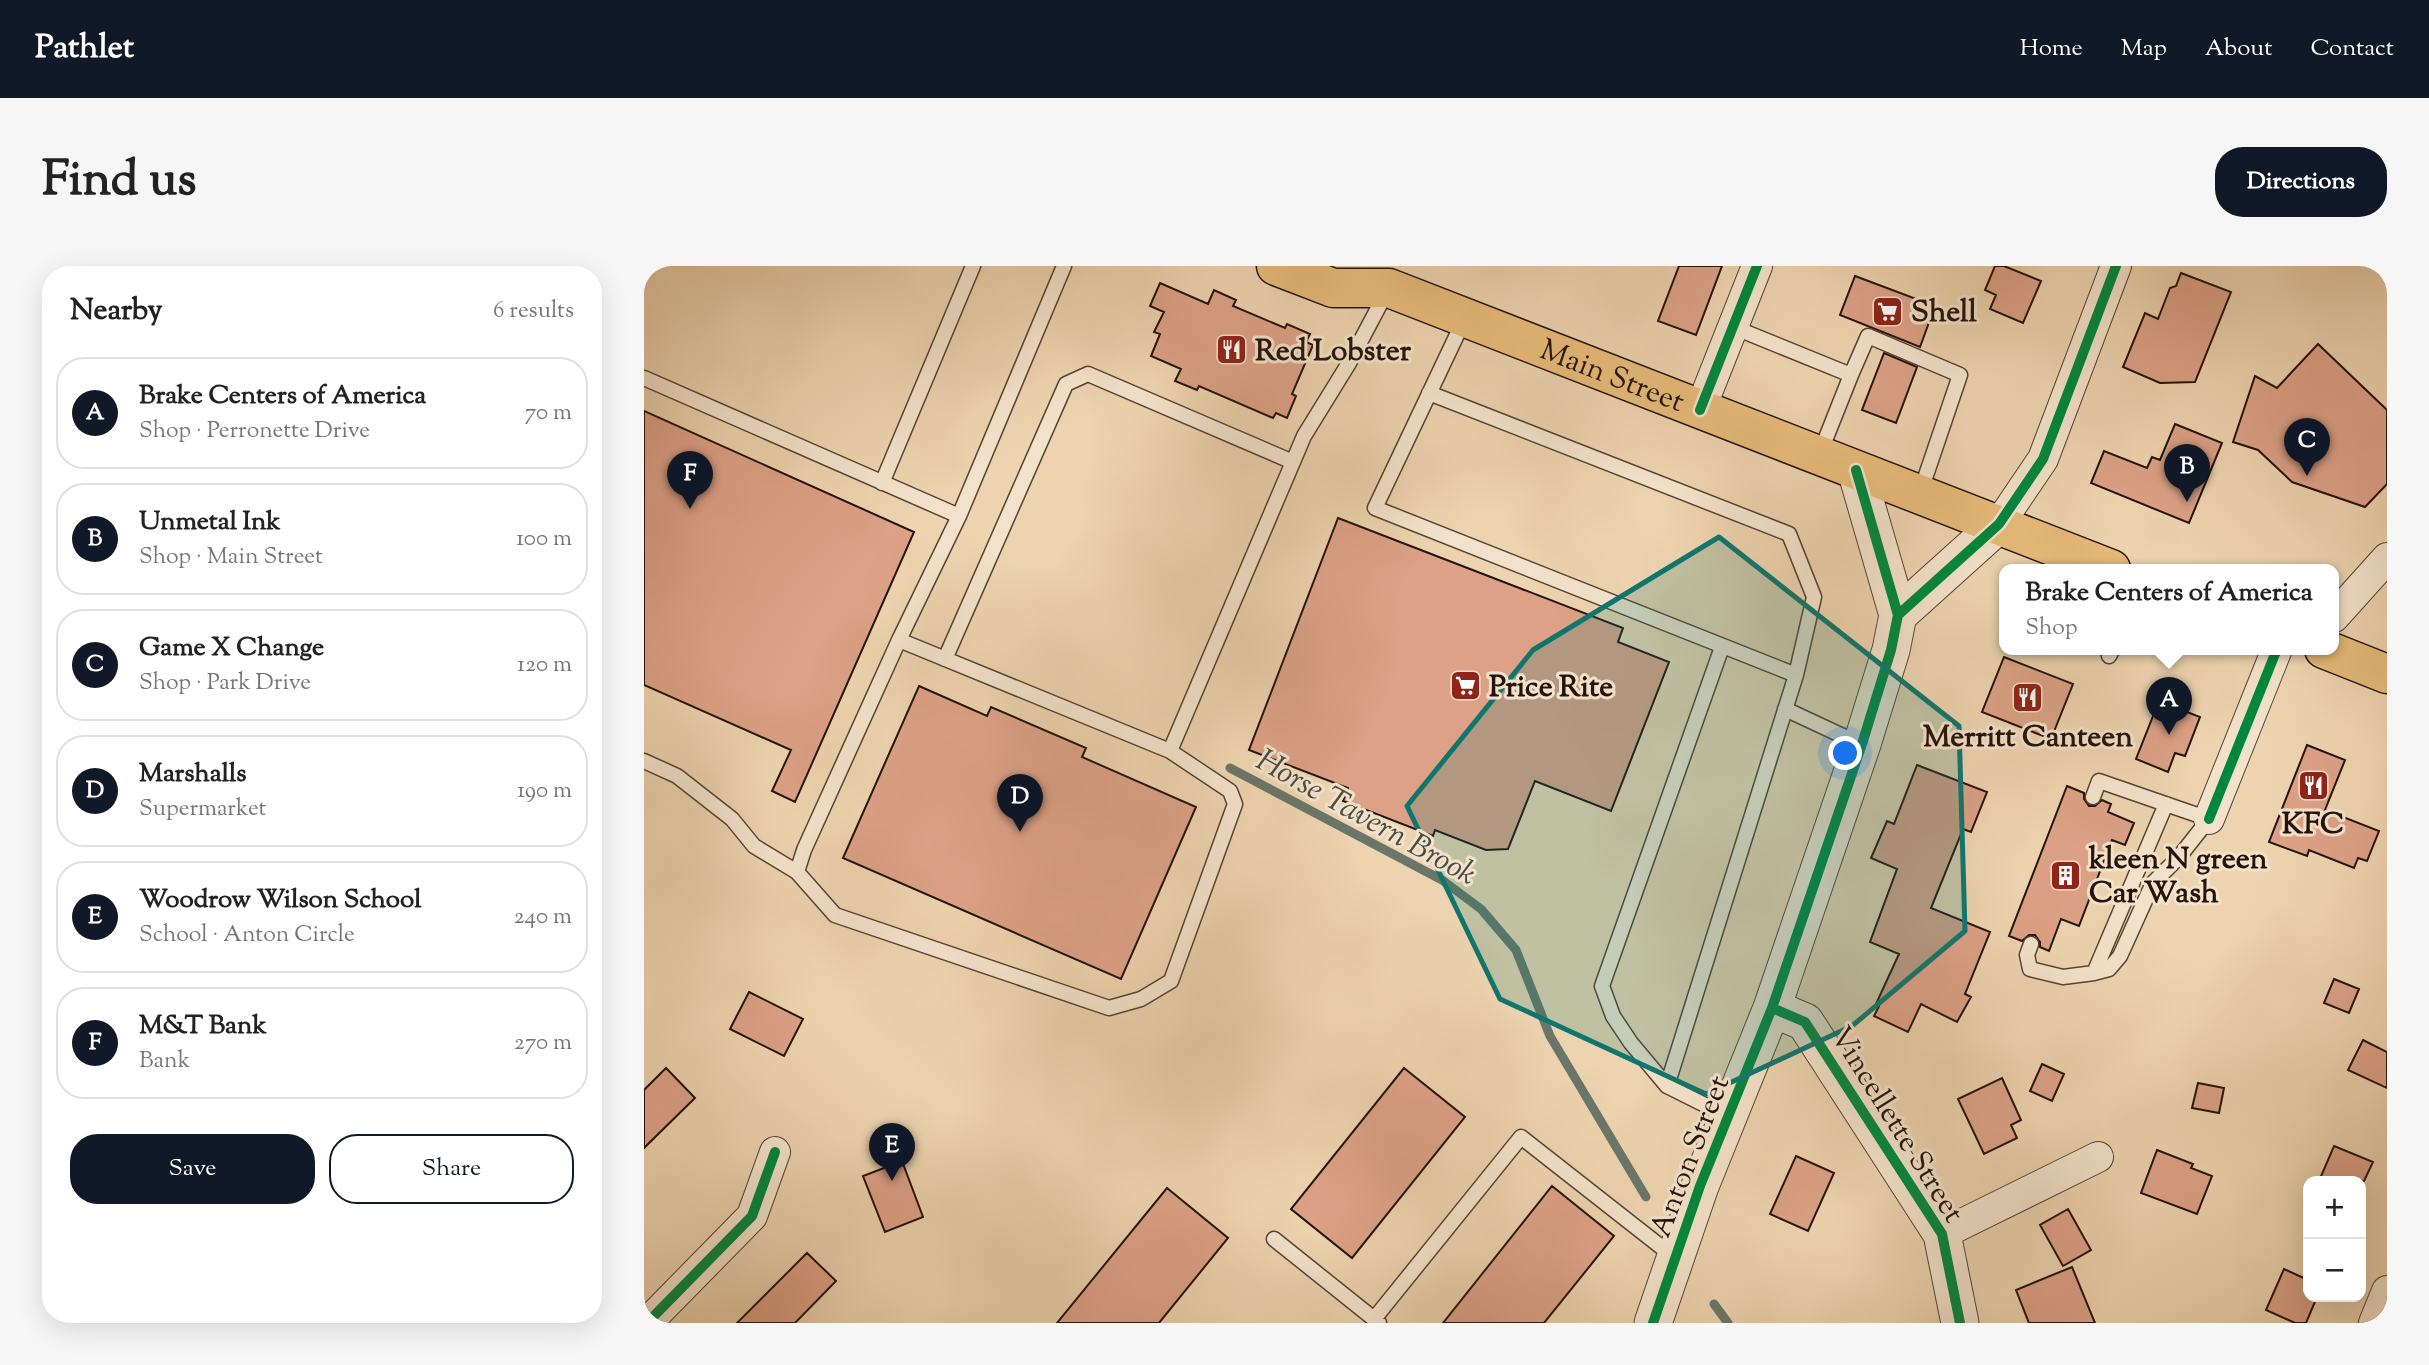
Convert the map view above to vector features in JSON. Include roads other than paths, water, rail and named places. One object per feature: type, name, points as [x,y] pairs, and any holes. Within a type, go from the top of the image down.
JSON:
[{"type":"main road","name":"Main Street","points":[[1276,266],[1333,288],[1385,273],[1465,318],[2099,564]]},
{"type":"main road","points":[[2339,655],[2387,674]]},
{"type":"street","points":[[1700,410],[1757,266]]},
{"type":"street","points":[[1898,615],[1999,524],[2043,459],[2116,266]]},
{"type":"street","points":[[1772,1008],[1862,744],[1891,650],[1898,615],[1856,470]]},
{"type":"street","points":[[2339,610],[2387,558]]},
{"type":"street","points":[[2209,819],[2275,655]]},
{"type":"street","name":"Anton Street","points":[[1653,1323],[1700,1186],[1772,1008]]},
{"type":"street","name":"Vincellette Street","points":[[1772,1008],[1805,1022],[1942,1234],[1960,1323]]},
{"type":"street","points":[[647,1323],[752,1216],[775,1152]]},
{"type":"street","points":[[1942,1234],[2098,1157]]},
{"type":"street","points":[[2374,1323],[2387,1291]]},
{"type":"lane","points":[[882,483],[973,266]]},
{"type":"lane","points":[[796,872],[899,640],[959,516],[1064,266]]},
{"type":"lane","points":[[1170,751],[1304,436],[1349,363],[1385,273]]},
{"type":"lane","points":[[1465,318],[1375,508],[1796,674]]},
{"type":"lane","points":[[1733,327],[1852,375]]},
{"type":"lane","points":[[1819,456],[1868,336],[1960,375],[1919,494]]},
{"type":"lane","points":[[945,659],[1066,384],[1088,374],[1293,462]]},
{"type":"lane","points":[[644,378],[959,516]]},
{"type":"lane","points":[[1429,393],[1789,534],[1814,597],[1796,674],[1667,1086]]},
{"type":"lane","points":[[644,761],[677,776],[732,819],[754,846],[796,872],[835,915],[1110,1008],[1141,999],[1171,981],[1235,804],[1230,791],[1170,751],[899,640]]},
{"type":"lane","points":[[1722,647],[1602,986],[1613,1016],[1631,1043],[1667,1086],[1730,1117]]},
{"type":"lane","points":[[1785,709],[1862,744]]},
{"type":"lane","points":[[2031,944],[2027,955],[2030,969],[2063,977],[2109,969],[2120,956],[2153,883],[2179,857],[2209,819],[2099,781],[2093,797]]},
{"type":"lane","points":[[2094,973],[2166,804]]},
{"type":"lane","points":[[1274,1239],[1376,1321],[1521,1136],[1676,1259]]},
{"type":"waterway","name":"Horse Tavern Brook","points":[[1230,768],[1442,880],[1481,909],[1516,950],[1550,1036],[1646,1197]]},
{"type":"waterway","name":"Horse Tavern Brook","points":[[1714,1304],[1728,1323]]},
{"type":"place","name":"Shell","points":[[1888,311]]},
{"type":"place","name":"Red Lobster","points":[[1232,350]]},
{"type":"place","name":"Game X Change","points":[[2307,476]]},
{"type":"place","name":"Unmetal Ink","points":[[2187,502]]},
{"type":"place","name":"M&T Bank","points":[[690,509]]},
{"type":"place","name":"Price Rite","points":[[1466,686]]},
{"type":"place","name":"Merritt Canteen","points":[[2028,698]]},
{"type":"place","name":"Brake Centers of America","points":[[2169,735]]},
{"type":"place","name":"KFC","points":[[2313,785]]},
{"type":"place","name":"Marshalls","points":[[1020,832]]},
{"type":"place","name":"kleen N green Car Wash","points":[[2066,875]]},
{"type":"place","name":"Woodrow Wilson School","points":[[892,1181]]}]
